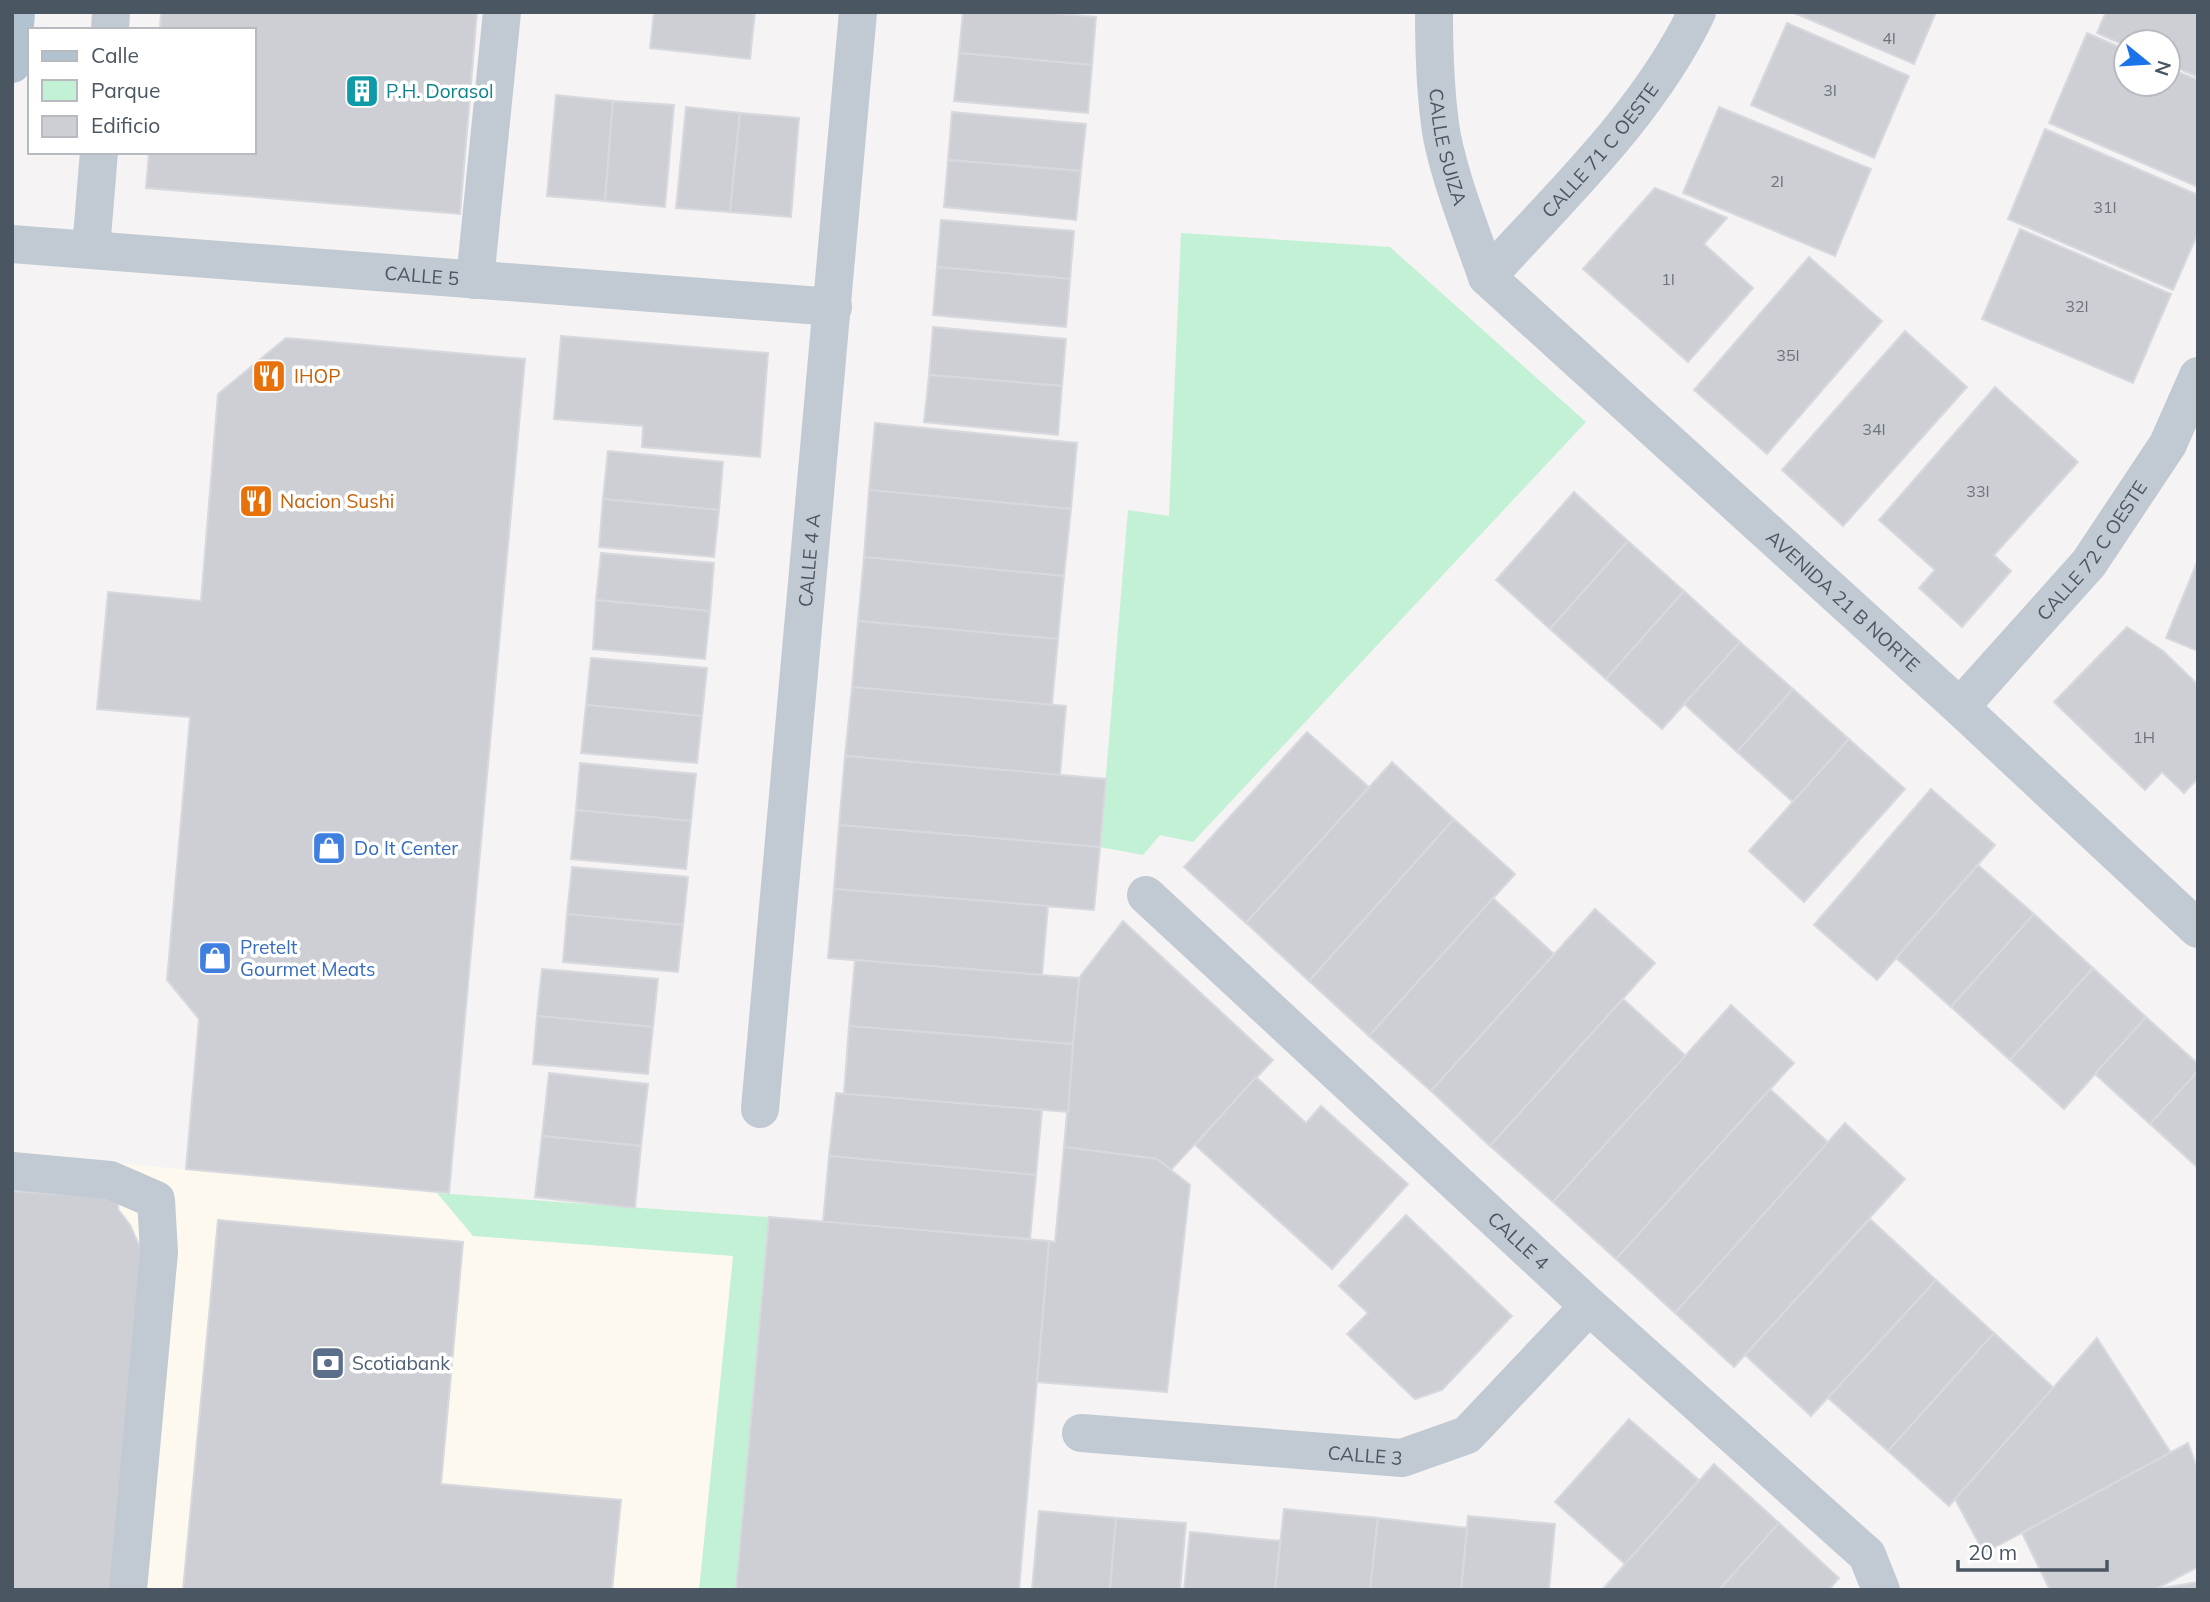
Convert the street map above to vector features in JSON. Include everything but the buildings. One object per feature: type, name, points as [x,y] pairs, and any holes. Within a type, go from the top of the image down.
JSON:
[{"type":"main road","points":[[12,64],[16,12]]},
{"type":"street","points":[[475,280],[502,12]]},
{"type":"street","name":"CALLE 4 A","points":[[760,1109],[858,12]]},
{"type":"street","name":"CALLE SUIZA","points":[[1434,12],[1434,67],[1442,135],[1452,177],[1487,277]]},
{"type":"street","name":"CALLE 71 C OESTE","points":[[1487,277],[1619,131],[1663,73],[1698,12]]},
{"type":"street","points":[[91,250],[99,154]]},
{"type":"street","name":"CALLE 5","points":[[12,244],[832,307]]},
{"type":"street","name":"AVENIDA 21 B NORTE","points":[[1487,277],[1960,707],[2198,929]]},
{"type":"street","name":"CALLE 72 C OESTE","points":[[1960,707],[2089,563],[2168,444],[2198,376]]},
{"type":"street","name":"CALLE 4","points":[[1146,895],[1589,1306],[1867,1555],[1881,1590]]},
{"type":"street","points":[[12,1171],[110,1180],[156,1200],[159,1252],[128,1590]]},
{"type":"street","name":"CALLE 3","points":[[1081,1433],[1402,1458],[1467,1435],[1589,1306]]},
{"type":"shaded area","points":[[12,1153],[437,1193],[769,1217],[736,1590],[12,1590]]},
{"type":"green space","points":[[1181,233],[1390,247],[1586,422],[1193,842],[1160,835],[1143,855],[1100,847],[1128,510],[1169,516]]},
{"type":"green space","points":[[437,1193],[769,1217],[736,1590],[699,1590],[733,1256],[473,1236]]},
{"type":"place","name":"P.H. Dorasol","points":[[362,91]]},
{"type":"place","name":"IHOP","points":[[269,376]]},
{"type":"place","name":"Nacion Sushi","points":[[256,501]]},
{"type":"place","name":"Do It Center","points":[[329,848]]},
{"type":"place","name":"Pretelt Gourmet Meats","points":[[215,958]]},
{"type":"place","name":"Scotiabank","points":[[328,1363]]}]
